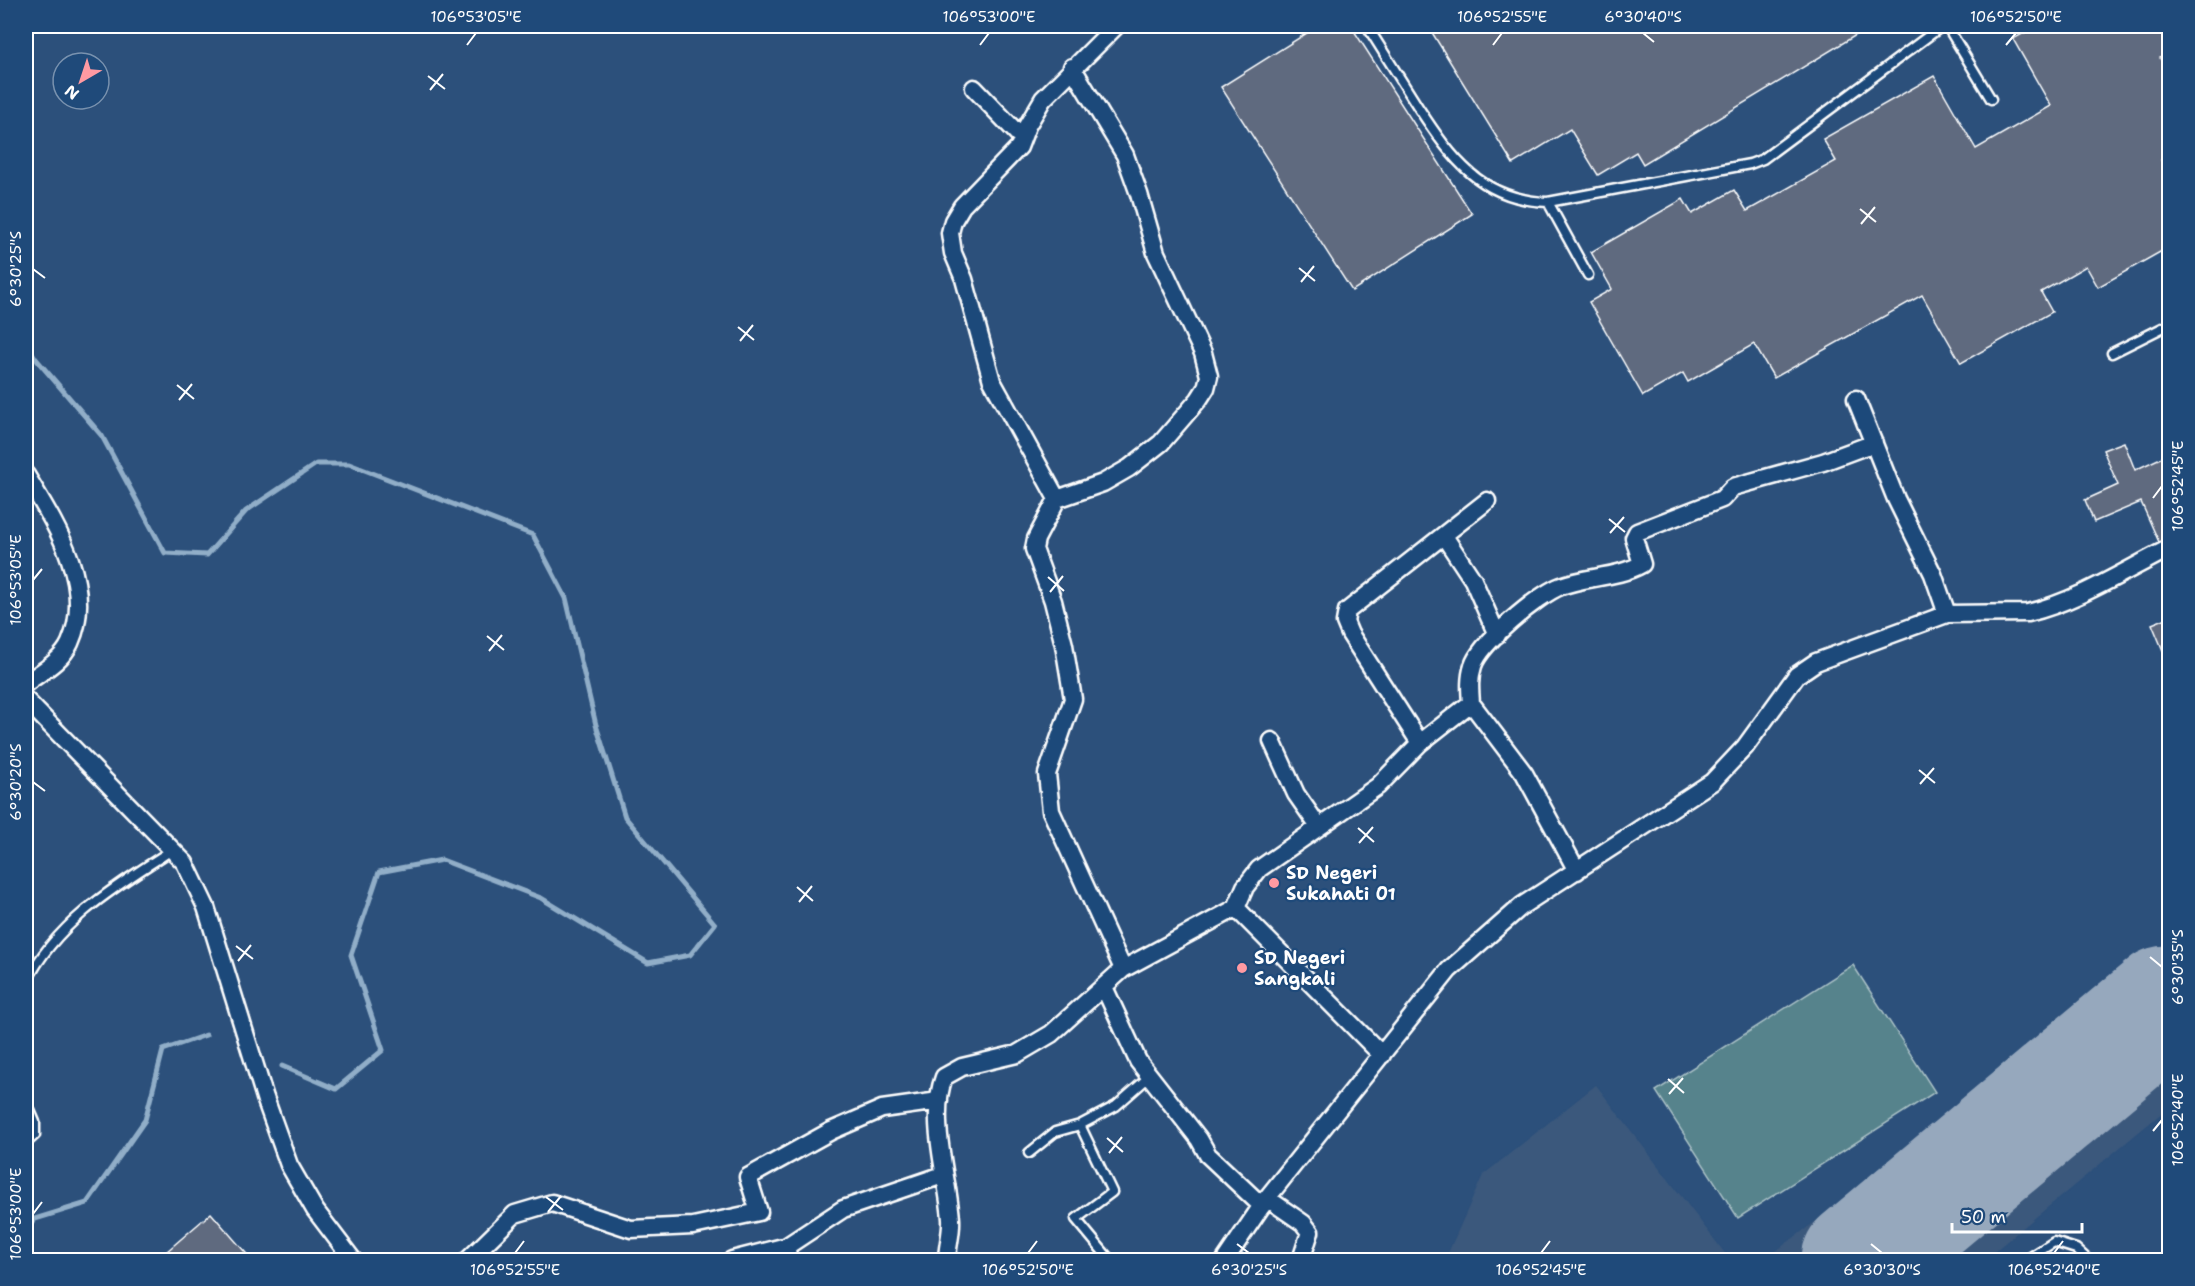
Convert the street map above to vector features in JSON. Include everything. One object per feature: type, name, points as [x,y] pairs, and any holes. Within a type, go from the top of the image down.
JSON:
[{"type":"street","points":[[1057,499],[992,381],[964,279],[952,253],[951,233],[953,220],[962,206],[1019,147],[1035,110],[1072,67],[1116,26]]},
{"type":"street","points":[[1072,67],[1125,155],[1156,253],[1203,353],[1209,376],[1199,399],[1161,443],[1112,478],[1057,499],[1036,539],[1034,549],[1053,601],[1065,645],[1073,699],[1047,774],[1051,811],[1123,969]]},
{"type":"street","points":[[974,88],[1022,138]]},
{"type":"street","points":[[1857,399],[1896,498],[1933,574],[1947,614]]},
{"type":"street","points":[[1577,871],[1524,773],[1471,703],[1470,683],[1473,664],[1482,649],[1529,606],[1558,587],[1642,564],[1634,538],[1636,532],[1722,499],[1733,487],[1823,462],[1874,443]]},
{"type":"street","points":[[26,475],[60,532],[75,580],[76,619],[69,644],[56,661],[26,683]]},
{"type":"street","points":[[1420,743],[1345,622],[1347,611],[1487,501]]},
{"type":"street","points":[[1444,536],[1473,579],[1497,635]]},
{"type":"street","points":[[1225,1260],[1264,1202],[1449,970],[1503,921],[1698,793],[1724,772],[1797,675],[1806,668],[1858,645],[1947,614],[2028,613],[2065,602],[2169,548]]},
{"type":"street","points":[[26,700],[172,850],[194,878],[222,955],[265,1098],[289,1165],[315,1210],[353,1260]]},
{"type":"street","points":[[947,1260],[951,1221],[943,1175],[939,1101],[941,1084],[950,1072],[991,1059],[1017,1054],[1051,1034],[1123,969],[1236,908],[1245,887],[1259,869],[1378,786],[1420,743],[1471,703]]},
{"type":"street","points":[[1272,741],[1296,794],[1319,827]]},
{"type":"street","points":[[1236,908],[1382,1055]]},
{"type":"street","points":[[1104,987],[1138,1061],[1199,1138],[1208,1155],[1264,1202],[1304,1223],[1310,1232],[1300,1260]]},
{"type":"street","points":[[468,1260],[515,1214],[552,1203],[631,1229],[693,1226],[759,1212],[748,1177],[831,1131],[882,1108],[939,1101]]},
{"type":"street","points":[[732,1260],[788,1253],[843,1209],[943,1175]]},
{"type":"lane","points":[[1367,26],[1447,152],[1475,179],[1504,195],[1528,202],[1548,202],[1750,164],[1763,159],[1942,26]]},
{"type":"lane","points":[[1947,26],[1991,99]]},
{"type":"lane","points":[[1548,202],[1588,275]]},
{"type":"lane","points":[[2112,353],[2169,324]]},
{"type":"lane","points":[[26,984],[35,964],[57,936],[107,892],[172,850]]},
{"type":"lane","points":[[1029,1153],[1055,1132],[1080,1125],[1116,1106],[1150,1076]]},
{"type":"lane","points":[[26,1101],[35,1122],[35,1135],[26,1143]]},
{"type":"lane","points":[[1080,1125],[1112,1192],[1076,1219],[1110,1260]]},
{"type":"lane","points":[[2026,1260],[2054,1242],[2076,1249],[2088,1260]]},
{"type":"shaded area","points":[[2156,966],[2169,986],[2169,1107],[1984,1260],[1764,1260]]},
{"type":"shaded area","points":[[1596,1085],[1730,1260],[1445,1260],[1483,1175]]},
{"type":"green space","points":[[1853,965],[1935,1092],[1738,1218],[1656,1091]]},
{"type":"building","points":[[1318,26],[1351,26],[1472,214],[1352,291],[1221,87]]},
{"type":"building","points":[[1428,26],[1871,26],[1643,164],[1636,152],[1598,175],[1570,129],[1513,164]]},
{"type":"building","points":[[2037,26],[2169,26],[2169,52],[2160,58],[2169,74],[2169,156],[2161,160],[2169,175],[2169,247],[2098,287],[2086,266],[2041,292],[2052,312],[1961,363],[1922,295],[1774,378],[1754,344],[1688,382],[1683,373],[1643,396],[1589,302],[1612,289],[1591,252],[1683,199],[1692,214],[1734,190],[1747,211],[1836,161],[1823,139],[1934,76],[1976,149],[2051,106],[2013,39]]},
{"type":"building","points":[[2124,442],[2135,470],[2169,454],[2169,487],[2164,489],[2169,502],[2169,538],[2159,542],[2141,502],[2094,522],[2085,500],[2118,485],[2103,450]]},
{"type":"building","points":[[2169,617],[2169,665],[2152,624]]},
{"type":"building","points":[[211,1213],[252,1260],[173,1260],[166,1252]]},
{"type":"waterway","points":[[26,343],[36,359],[102,436],[165,553],[207,555],[246,511],[316,464],[349,464],[533,535],[566,598],[596,725],[625,817],[715,924],[690,955],[648,963],[541,898],[442,860],[379,872],[351,955],[383,1050],[336,1089],[282,1066]]},
{"type":"waterway","points":[[26,1230],[35,1219],[87,1203],[145,1120],[163,1050],[206,1035]]},
{"type":"runway","points":[[1860,1260],[2166,1004]]},
{"type":"place","name":"SD Negeri Sukahati 01","points":[[1274,883]]},
{"type":"place","name":"SD Negeri Sangkali","points":[[1242,968]]}]
